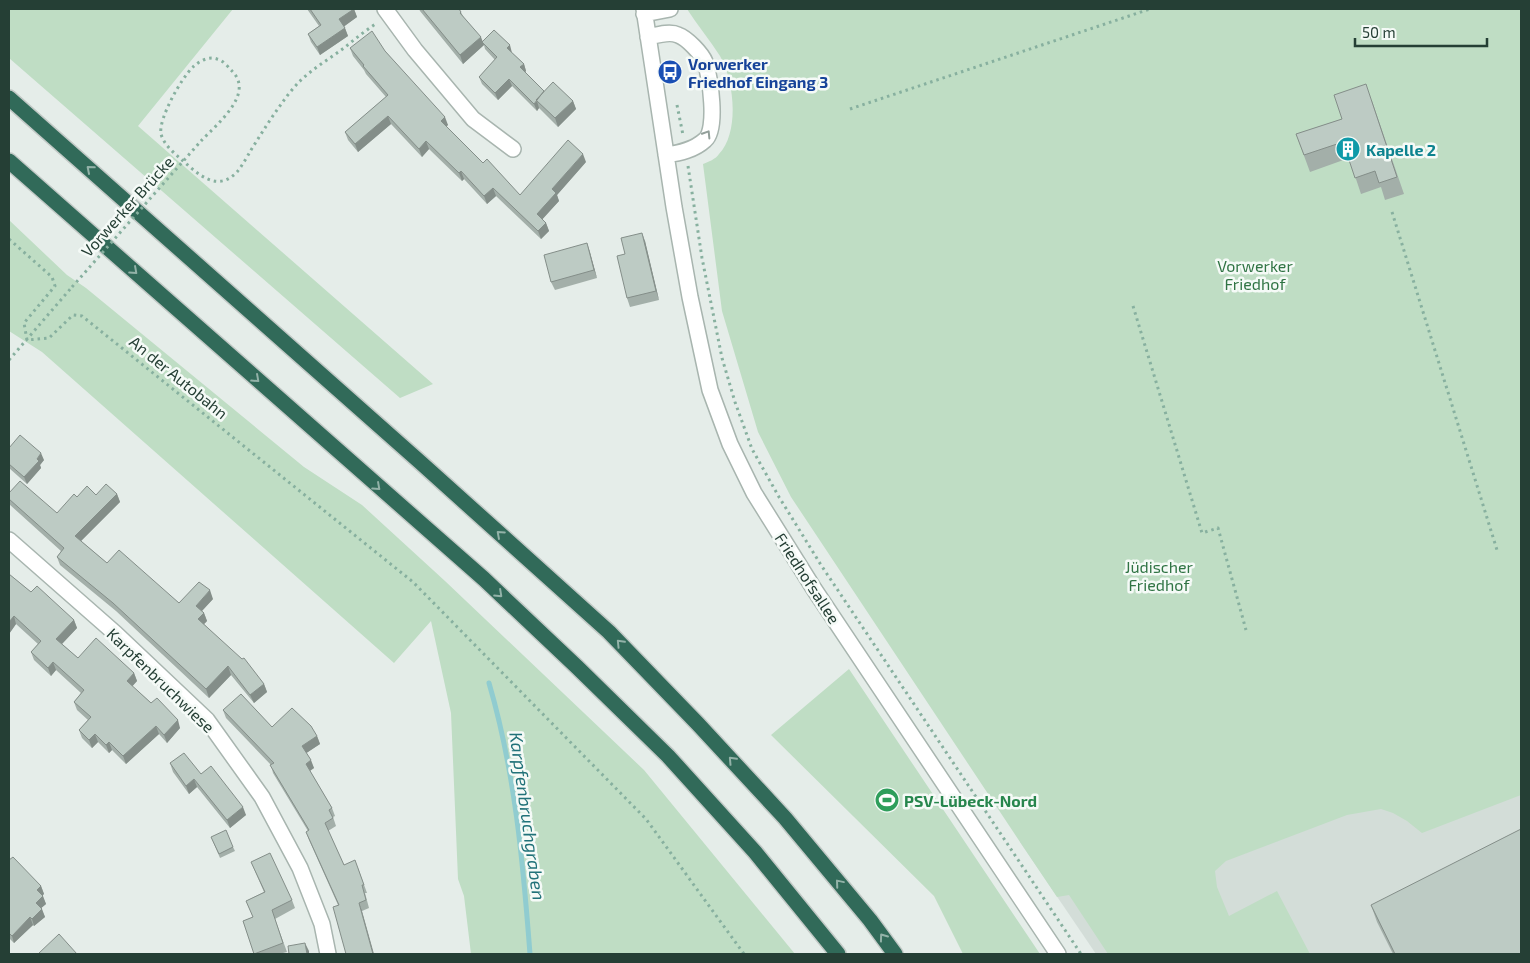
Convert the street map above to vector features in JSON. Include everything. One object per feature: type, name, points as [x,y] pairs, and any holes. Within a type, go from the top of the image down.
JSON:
[{"type":"highway","points":[[9,98],[609,632],[785,818],[870,920],[895,954]]},
{"type":"highway","points":[[9,161],[484,579],[577,667],[668,756],[741,837],[838,954]]},
{"type":"street","points":[[644,12],[670,9]]},
{"type":"street","points":[[387,12],[415,50],[474,119],[513,149]]},
{"type":"street","name":"Friedhofsallee","points":[[644,12],[690,296],[710,390],[730,444],[754,493],[814,589],[1058,954]]},
{"type":"street","points":[[648,37],[678,34],[696,48],[704,61],[712,109],[712,127],[706,140],[686,151],[666,155]]},
{"type":"street","name":"Karpfenbruchwiese","points":[[9,540],[116,634],[207,720],[262,798],[300,868],[322,924],[328,954]]},
{"type":"path","points":[[850,109],[1150,9]]},
{"type":"path","name":"Vorwerker Brücke","points":[[9,360],[72,287],[201,141],[233,106],[239,96],[240,87],[235,74],[223,62],[217,59],[209,59],[192,67],[178,88],[162,125],[161,133],[164,142],[171,150],[200,176],[221,181],[230,178],[238,171],[268,122],[299,82],[374,25],[387,12]]},
{"type":"path","points":[[676,103],[686,151],[702,258],[722,358],[734,402],[752,449],[779,498],[821,565],[1082,954]]},
{"type":"path","points":[[1392,212],[1497,550]]},
{"type":"path","points":[[9,240],[52,277],[55,286],[24,323],[27,340]]},
{"type":"path","points":[[1133,306],[1202,533],[1218,528],[1246,630]]},
{"type":"path","name":"An der Autobahn","points":[[27,340],[49,338],[73,315],[82,316],[413,582],[646,819],[744,954]]},
{"type":"shaded area","points":[[1521,686],[1521,954],[1096,954],[1020,842]]},
{"type":"green space","points":[[9,9],[233,9],[138,126],[433,384],[400,398],[9,58]]},
{"type":"green space","name":"Vorwerker Friedhof","points":[[687,9],[1521,9],[1521,795],[1422,833],[1407,821],[1381,809],[1347,815],[1226,861],[1215,871],[1217,887],[1229,916],[1277,891],[1310,954],[1108,954],[1069,895],[1057,897],[1020,842],[791,497],[758,432],[722,311],[703,164],[719,154],[726,144],[730,133],[733,106],[729,78],[720,56]]},
{"type":"green space","points":[[9,220],[67,275],[86,288],[304,467],[362,505],[445,581],[644,770],[795,954],[471,954],[464,896],[458,879],[451,713],[431,621],[394,663],[42,352],[9,331]]},
{"type":"green space","name":"PSV-Lübeck-Nord","points":[[849,669],[1040,954],[963,954],[934,896],[771,735]]},
{"type":"building","points":[[310,9],[354,9],[339,19],[345,28],[317,47],[308,34],[321,25]]},
{"type":"building","points":[[422,9],[459,9],[460,13],[481,37],[460,55]]},
{"type":"building","points":[[494,30],[510,45],[507,48],[524,64],[520,67],[544,91],[534,104],[509,79],[495,93],[479,77],[497,57],[482,42]]},
{"type":"building","points":[[372,31],[385,51],[445,117],[441,121],[483,163],[487,159],[520,195],[568,140],[583,154],[552,189],[556,193],[537,214],[546,223],[538,231],[493,188],[484,196],[461,171],[459,173],[426,141],[419,149],[388,116],[355,144],[345,132],[388,95],[350,48]]},
{"type":"building","points":[[553,82],[573,101],[555,118],[536,100]]},
{"type":"building","points":[[1366,84],[1397,177],[1379,183],[1375,171],[1355,178],[1343,142],[1304,155],[1296,134],[1342,119],[1334,95]]},
{"type":"building","points":[[642,233],[656,291],[627,298],[617,256],[625,254],[621,238]]},
{"type":"building","points":[[587,243],[594,270],[551,282],[544,255]]},
{"type":"building","points":[[20,435],[41,453],[37,459],[39,461],[24,477],[9,464],[9,448]]},
{"type":"building","points":[[20,481],[57,513],[74,494],[77,497],[87,486],[96,495],[106,484],[117,494],[75,536],[107,563],[119,550],[179,603],[199,582],[210,590],[196,606],[204,613],[198,619],[242,659],[244,658],[264,684],[250,695],[228,666],[206,689],[113,603],[57,557],[64,548],[9,499],[9,493]]},
{"type":"building","points":[[9,574],[31,592],[37,586],[74,620],[56,639],[78,658],[96,638],[134,673],[127,681],[151,703],[157,698],[178,720],[164,735],[156,726],[123,756],[109,742],[106,745],[95,734],[89,740],[79,730],[91,717],[74,702],[84,690],[53,662],[48,668],[31,652],[41,641],[14,616],[9,622]]},
{"type":"building","points":[[241,694],[272,727],[292,708],[311,726],[317,736],[302,746],[311,760],[306,764],[332,808],[329,810],[333,818],[325,823],[344,865],[355,860],[364,885],[362,885],[366,900],[359,903],[373,954],[346,954],[333,907],[339,905],[306,832],[309,830],[270,765],[274,763],[223,710]]},
{"type":"building","points":[[184,753],[201,774],[211,766],[243,807],[227,820],[194,779],[186,786],[170,763]]},
{"type":"building","points":[[1521,829],[1521,954],[1395,954],[1371,905]]},
{"type":"building","points":[[226,830],[233,847],[219,854],[211,837]]},
{"type":"building","points":[[270,853],[292,900],[272,910],[283,943],[254,954],[243,921],[253,917],[246,901],[265,892],[251,862]]},
{"type":"building","points":[[13,857],[41,886],[37,890],[43,896],[36,903],[42,909],[32,919],[30,917],[12,936],[9,933],[9,860]]},
{"type":"building","points":[[59,934],[77,954],[38,954]]},
{"type":"building","points":[[305,943],[307,954],[289,954],[288,946]]},
{"type":"waterway","name":"Karpfenbruchgraben","points":[[489,683],[498,716],[517,817],[530,954]]},
{"type":"place","name":"Vorwerker Friedhof Eingang 3","points":[[670,72]]},
{"type":"place","name":"Kapelle 2","points":[[1348,149]]},
{"type":"place","name":"PSV-Lübeck-Nord","points":[[887,800]]},
{"type":"park label","name":"Jüdischer Friedhof","points":[[1159,575]]}]
